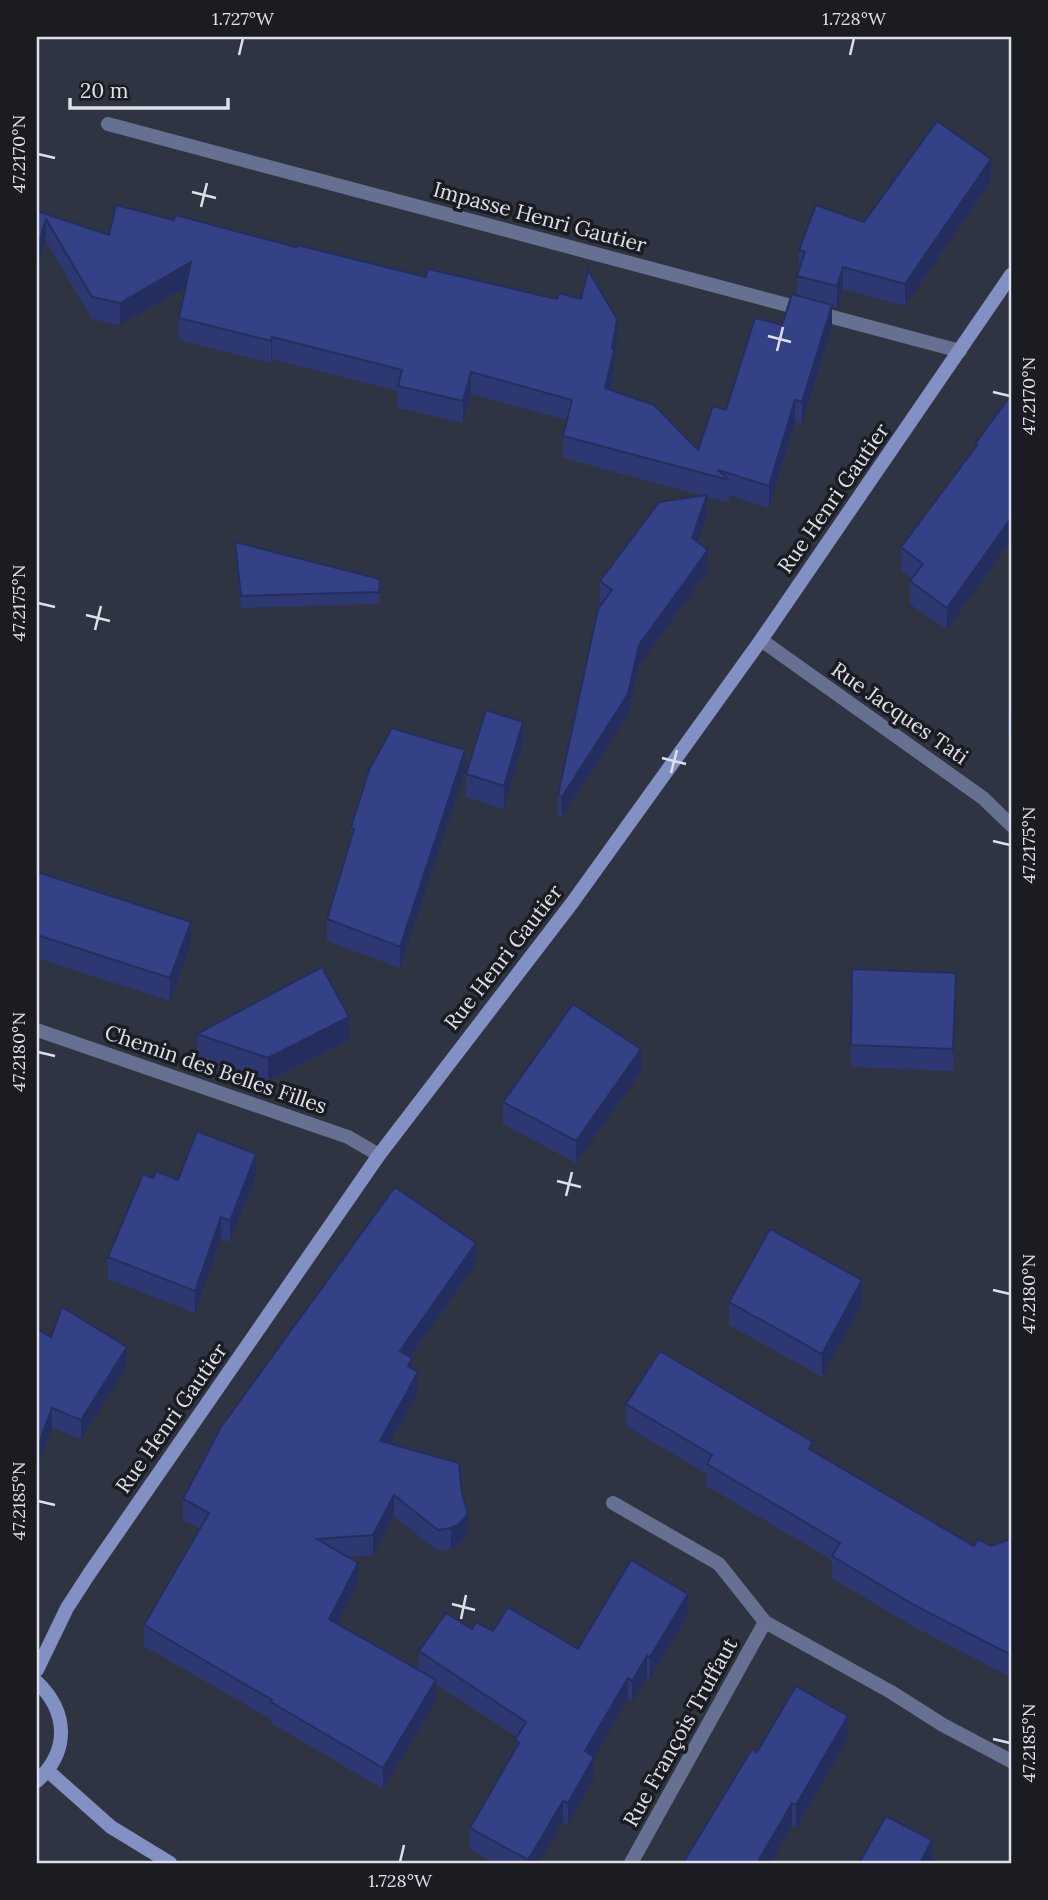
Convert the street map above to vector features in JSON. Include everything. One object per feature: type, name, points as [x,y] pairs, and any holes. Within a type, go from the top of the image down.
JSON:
[{"type":"main road","name":"Rue Henri Gautier","points":[[37,1670],[67,1608],[89,1574],[379,1155],[572,903],[761,640],[1011,275]]},
{"type":"main road","points":[[37,1682],[48,1693],[58,1711],[62,1732],[58,1753],[48,1771],[37,1781]]},
{"type":"main road","points":[[48,1771],[111,1827],[170,1863]]},
{"type":"street","name":"Impasse Henri Gautier","points":[[108,124],[960,351]]},
{"type":"street","name":"Rue Jacques Tati","points":[[761,640],[983,798],[1011,825]]},
{"type":"street","name":"Chemin des Belles Filles","points":[[37,1030],[348,1137],[379,1155]]},
{"type":"street","points":[[613,1503],[719,1564],[765,1622],[891,1692],[943,1726],[1011,1760]]},
{"type":"street","name":"Rue François Truffaut","points":[[631,1863],[765,1622]]},
{"type":"building","points":[[937,121],[991,159],[905,284],[843,267],[837,286],[797,276],[805,252],[799,250],[816,205],[864,222]]},
{"type":"building","points":[[116,205],[174,220],[175,215],[426,277],[428,269],[557,299],[559,293],[581,299],[588,270],[617,319],[612,347],[614,351],[605,388],[654,405],[698,450],[713,406],[726,410],[755,318],[782,325],[792,294],[832,305],[802,402],[795,400],[769,486],[718,470],[729,480],[563,436],[572,400],[471,372],[463,401],[398,386],[402,370],[272,337],[271,341],[179,318],[191,262],[120,303],[92,297],[46,219],[37,249],[37,211],[109,235]]},
{"type":"building","points":[[1011,395],[1011,522],[1009,521],[947,608],[910,581],[923,564],[901,547]]},
{"type":"building","points":[[707,495],[692,538],[708,550],[639,645],[628,694],[562,797],[558,795],[598,609],[612,590],[600,581],[659,502]]},
{"type":"building","points":[[235,542],[380,579],[379,592],[241,596]]},
{"type":"building","points":[[486,710],[523,722],[504,786],[466,774]]},
{"type":"building","points":[[392,728],[465,750],[400,947],[327,919],[369,770]]},
{"type":"building","points":[[37,872],[191,922],[170,978],[37,935]]},
{"type":"building","points":[[322,967],[349,1017],[268,1058],[197,1034]]},
{"type":"building","points":[[852,969],[956,973],[953,1049],[851,1045]]},
{"type":"building","points":[[573,1004],[641,1049],[576,1141],[503,1102]]},
{"type":"building","points":[[197,1131],[256,1154],[230,1221],[221,1217],[195,1291],[108,1257],[143,1174],[153,1178],[156,1171],[178,1180]]},
{"type":"building","points":[[395,1187],[476,1243],[400,1351],[412,1358],[408,1366],[418,1372],[380,1441],[459,1463],[462,1493],[468,1514],[458,1525],[438,1530],[394,1495],[373,1535],[317,1539],[358,1563],[329,1619],[436,1680],[383,1768],[144,1625],[209,1513],[183,1499],[221,1427]]},
{"type":"building","points":[[770,1229],[862,1280],[822,1354],[729,1302]]},
{"type":"building","points":[[62,1307],[127,1347],[81,1420],[52,1408],[37,1448],[37,1329],[51,1337]]},
{"type":"building","points":[[660,1351],[813,1442],[809,1449],[974,1546],[978,1539],[991,1546],[1011,1539],[1011,1655],[914,1605],[832,1556],[840,1543],[707,1464],[712,1455],[626,1404]]},
{"type":"building","points":[[631,1560],[688,1594],[650,1657],[647,1656],[632,1681],[628,1678],[585,1751],[594,1757],[568,1803],[563,1801],[528,1860],[470,1828],[519,1743],[515,1740],[526,1722],[419,1651],[446,1613],[472,1629],[476,1622],[493,1631],[508,1607],[578,1649]]},
{"type":"building","points":[[796,1686],[848,1716],[796,1805],[792,1803],[757,1863],[683,1863],[752,1749],[757,1752]]},
{"type":"building","points":[[886,1816],[932,1840],[920,1863],[859,1863]]}]
